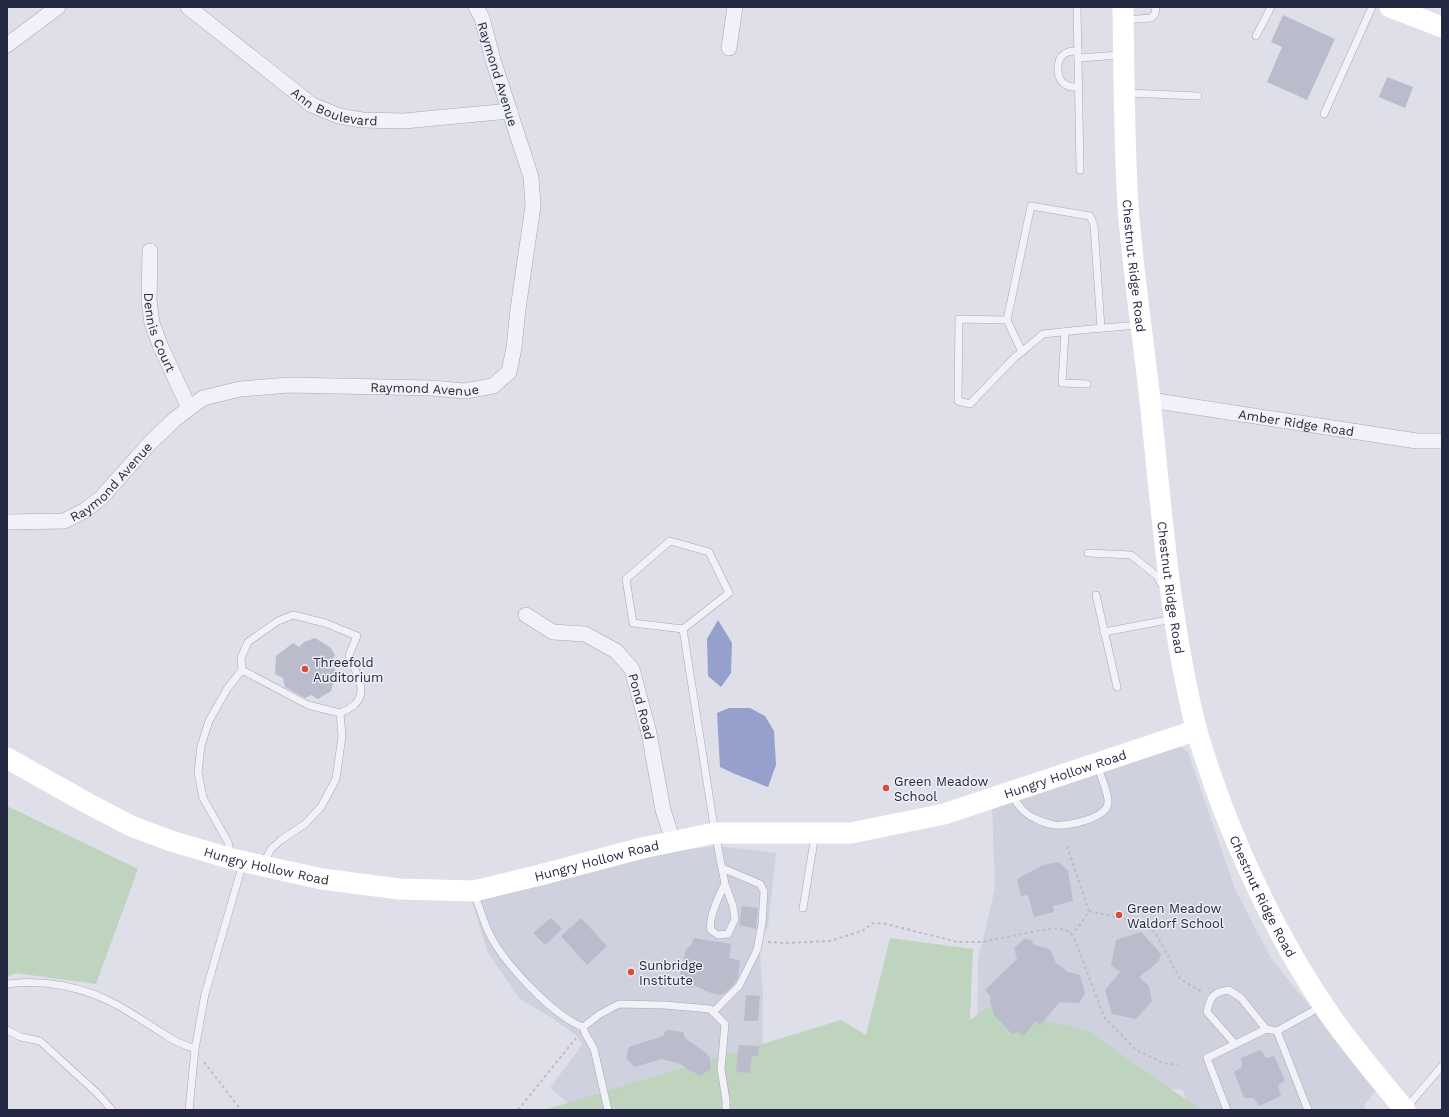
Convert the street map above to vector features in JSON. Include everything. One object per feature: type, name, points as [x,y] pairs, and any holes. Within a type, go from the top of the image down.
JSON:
[{"type":"street","points":[[7,45],[58,7]]},
{"type":"street","name":"Ann Boulevard","points":[[188,7],[312,105],[339,116],[362,120],[404,121],[510,111]]},
{"type":"street","name":"Raymond Avenue","points":[[7,522],[64,521],[84,511],[101,498],[150,443],[175,419],[203,398],[240,389],[289,385],[432,388],[465,391],[493,386],[510,372],[533,206],[531,177],[482,18],[476,7]]},
{"type":"street","points":[[729,48],[735,7]]},
{"type":"street","points":[[1390,7],[1442,27]]},
{"type":"street","name":"Chestnut Ridge Road","points":[[1123,13],[1128,207],[1170,585],[1181,654],[1197,730],[1214,784],[1234,837],[1261,899],[1295,962],[1324,1005],[1369,1066],[1405,1110]]},
{"type":"street","name":"Dennis Court","points":[[150,251],[149,301],[152,322],[160,345],[189,408]]},
{"type":"street","name":"Amber Ridge Road","points":[[1150,400],[1417,441],[1442,441]]},
{"type":"street","name":"Pond Road","points":[[526,615],[553,632],[585,634],[616,651],[632,669],[649,733],[663,810],[673,841]]},
{"type":"street","name":"Hungry Hollow Road","points":[[7,758],[131,826],[171,841],[246,862],[322,879],[399,889],[474,890],[642,848],[715,833],[851,833],[944,814],[1197,730]]},
{"type":"lane","points":[[1123,13],[1151,18],[1156,14],[1156,7]]},
{"type":"lane","points":[[1256,36],[1271,7]]},
{"type":"lane","points":[[1324,114],[1372,7]]},
{"type":"lane","points":[[1077,8],[1080,170]]},
{"type":"lane","points":[[1078,87],[1069,86],[1063,83],[1059,77],[1057,67],[1060,60],[1067,53],[1124,54]]},
{"type":"lane","points":[[1124,93],[1198,96]]},
{"type":"lane","points":[[1022,352],[1007,320],[1030,206],[1090,216],[1094,224],[1101,328]]},
{"type":"lane","points":[[1007,320],[959,319],[958,401],[970,404],[1013,359],[1043,334],[1141,325]]},
{"type":"lane","points":[[1065,332],[1062,383],[1087,384]]},
{"type":"lane","points":[[670,541],[709,552],[729,593],[683,629],[633,622],[626,579],[670,541]]},
{"type":"lane","points":[[1088,554],[1131,555],[1157,576],[1161,584],[1170,585]]},
{"type":"lane","points":[[1096,595],[1117,687]]},
{"type":"lane","points":[[242,670],[308,705],[340,713],[355,705],[361,694],[361,684],[349,655],[357,636],[338,627],[293,615],[278,621],[248,642],[241,658],[242,670],[227,689],[209,721],[201,746],[198,772],[203,798],[228,842],[246,862]]},
{"type":"lane","points":[[1104,632],[1175,618]]},
{"type":"lane","points":[[683,629],[715,833],[725,884],[733,906],[735,919],[728,934],[718,935],[711,930],[710,925],[720,892],[725,884]]},
{"type":"lane","points":[[190,1110],[195,1049],[205,994],[246,862],[271,849],[281,840],[305,824],[321,807],[336,779],[342,736],[340,713]]},
{"type":"lane","points":[[1009,792],[1023,811],[1045,823],[1054,825],[1071,824],[1087,820],[1100,814],[1108,805],[1108,799],[1096,763]]},
{"type":"lane","points":[[803,908],[815,833]]},
{"type":"lane","points":[[713,1012],[739,986],[757,950],[762,924],[764,891],[760,884],[722,868]]},
{"type":"lane","points":[[474,890],[490,933],[509,963],[553,1008],[575,1024],[582,1027],[594,1049],[608,1110]]},
{"type":"lane","points":[[7,984],[20,982],[54,984],[84,990],[117,1005],[172,1039],[195,1049]]},
{"type":"lane","points":[[1235,1044],[1207,1012],[1209,1002],[1218,992],[1229,990],[1241,998],[1266,1029]]},
{"type":"lane","points":[[582,1027],[600,1014],[619,1004],[686,1007],[710,1010],[725,1024],[721,1069],[726,1100],[726,1110]]},
{"type":"lane","points":[[1227,1110],[1207,1058],[1266,1029],[1277,1030],[1324,1005]]},
{"type":"lane","points":[[7,1030],[21,1037],[40,1041],[97,1093],[112,1110]]},
{"type":"lane","points":[[1277,1030],[1308,1110]]},
{"type":"lane","points":[[1405,1110],[1442,1066]]},
{"type":"path","points":[[1067,846],[1088,911],[1077,929],[1070,932]]},
{"type":"path","points":[[1088,911],[1130,920],[1154,932],[1180,979],[1202,992]]},
{"type":"path","points":[[758,940],[770,943],[830,941],[862,931],[873,923],[887,924],[957,942],[982,942],[1058,928],[1070,932],[1076,942],[1104,1017],[1136,1050],[1163,1063],[1178,1065]]},
{"type":"path","points":[[518,1110],[578,1036]]},
{"type":"path","points":[[195,1049],[241,1110]]},
{"type":"shaded area","name":"Green Meadow Waldorf School","points":[[1177,744],[1188,752],[1235,889],[1271,958],[1377,1090],[1364,1105],[1366,1110],[1189,1110],[1183,1090],[1090,1080],[977,1081],[978,960],[995,888],[992,804]]},
{"type":"shaded area","name":"Sunbridge Institute","points":[[718,846],[776,853],[768,927],[759,941],[763,992],[762,1050],[586,1110],[573,1107],[550,1088],[582,1045],[577,1036],[552,1018],[520,999],[488,953],[471,898],[631,856]]},
{"type":"green space","points":[[7,806],[138,869],[96,984],[15,973],[7,977]]},
{"type":"green space","points":[[890,938],[973,949],[970,1020],[989,1007],[1088,1031],[1201,1110],[544,1110],[841,1020],[866,1035]]},
{"type":"water","points":[[718,620],[732,643],[731,673],[721,687],[708,676],[707,639]]},
{"type":"water","points":[[729,708],[750,708],[765,716],[774,731],[776,765],[768,787],[720,767],[717,713]]},
{"type":"building","points":[[1283,15],[1335,39],[1307,100],[1267,82],[1282,47],[1271,42]]},
{"type":"building","points":[[1387,77],[1413,87],[1405,108],[1379,97]]},
{"type":"building","name":"Threefold Auditorium","points":[[315,638],[331,648],[335,655],[331,665],[337,672],[331,691],[318,699],[311,695],[305,698],[285,687],[283,678],[275,674],[276,656],[293,643],[299,647],[304,642]]},
{"type":"building","points":[[1059,862],[1068,871],[1073,901],[1053,906],[1054,912],[1034,917],[1028,895],[1021,896],[1017,879],[1043,865]]},
{"type":"building","points":[[742,906],[758,908],[756,929],[739,925]]},
{"type":"building","points":[[551,918],[562,929],[545,945],[533,933]]},
{"type":"building","points":[[581,918],[607,946],[587,965],[561,936]]},
{"type":"building","points":[[1141,932],[1161,954],[1158,962],[1139,977],[1149,986],[1152,1001],[1136,1019],[1112,1014],[1105,990],[1120,972],[1111,965],[1116,940]]},
{"type":"building","points":[[694,938],[731,944],[729,958],[740,961],[738,977],[735,983],[725,993],[720,995],[711,993],[693,985],[692,988],[678,984],[686,949],[691,946]]},
{"type":"building","points":[[1024,939],[1031,940],[1034,945],[1050,949],[1056,963],[1068,972],[1080,975],[1085,993],[1079,1003],[1060,1002],[1040,1025],[1036,1021],[1023,1036],[1018,1032],[1012,1034],[994,1015],[990,1002],[991,997],[985,990],[1017,959],[1014,948]]},
{"type":"building","points":[[746,995],[760,996],[758,1021],[744,1021]]},
{"type":"building","points":[[666,1030],[683,1032],[685,1038],[706,1053],[710,1058],[711,1069],[700,1076],[678,1063],[661,1059],[635,1067],[626,1058],[629,1047],[663,1036]]},
{"type":"building","points":[[739,1045],[759,1046],[758,1056],[752,1056],[749,1073],[736,1072]]},
{"type":"building","points":[[1261,1050],[1266,1058],[1274,1056],[1285,1080],[1278,1086],[1281,1096],[1259,1106],[1254,1098],[1244,1098],[1234,1072],[1242,1067],[1241,1058]]},
{"type":"place","name":"Threefold Auditorium","points":[[305,669]]},
{"type":"place","name":"Green Meadow School","points":[[886,788]]},
{"type":"place","name":"Green Meadow Waldorf School","points":[[1119,915]]},
{"type":"place","name":"Sunbridge Institute","points":[[631,972]]}]
